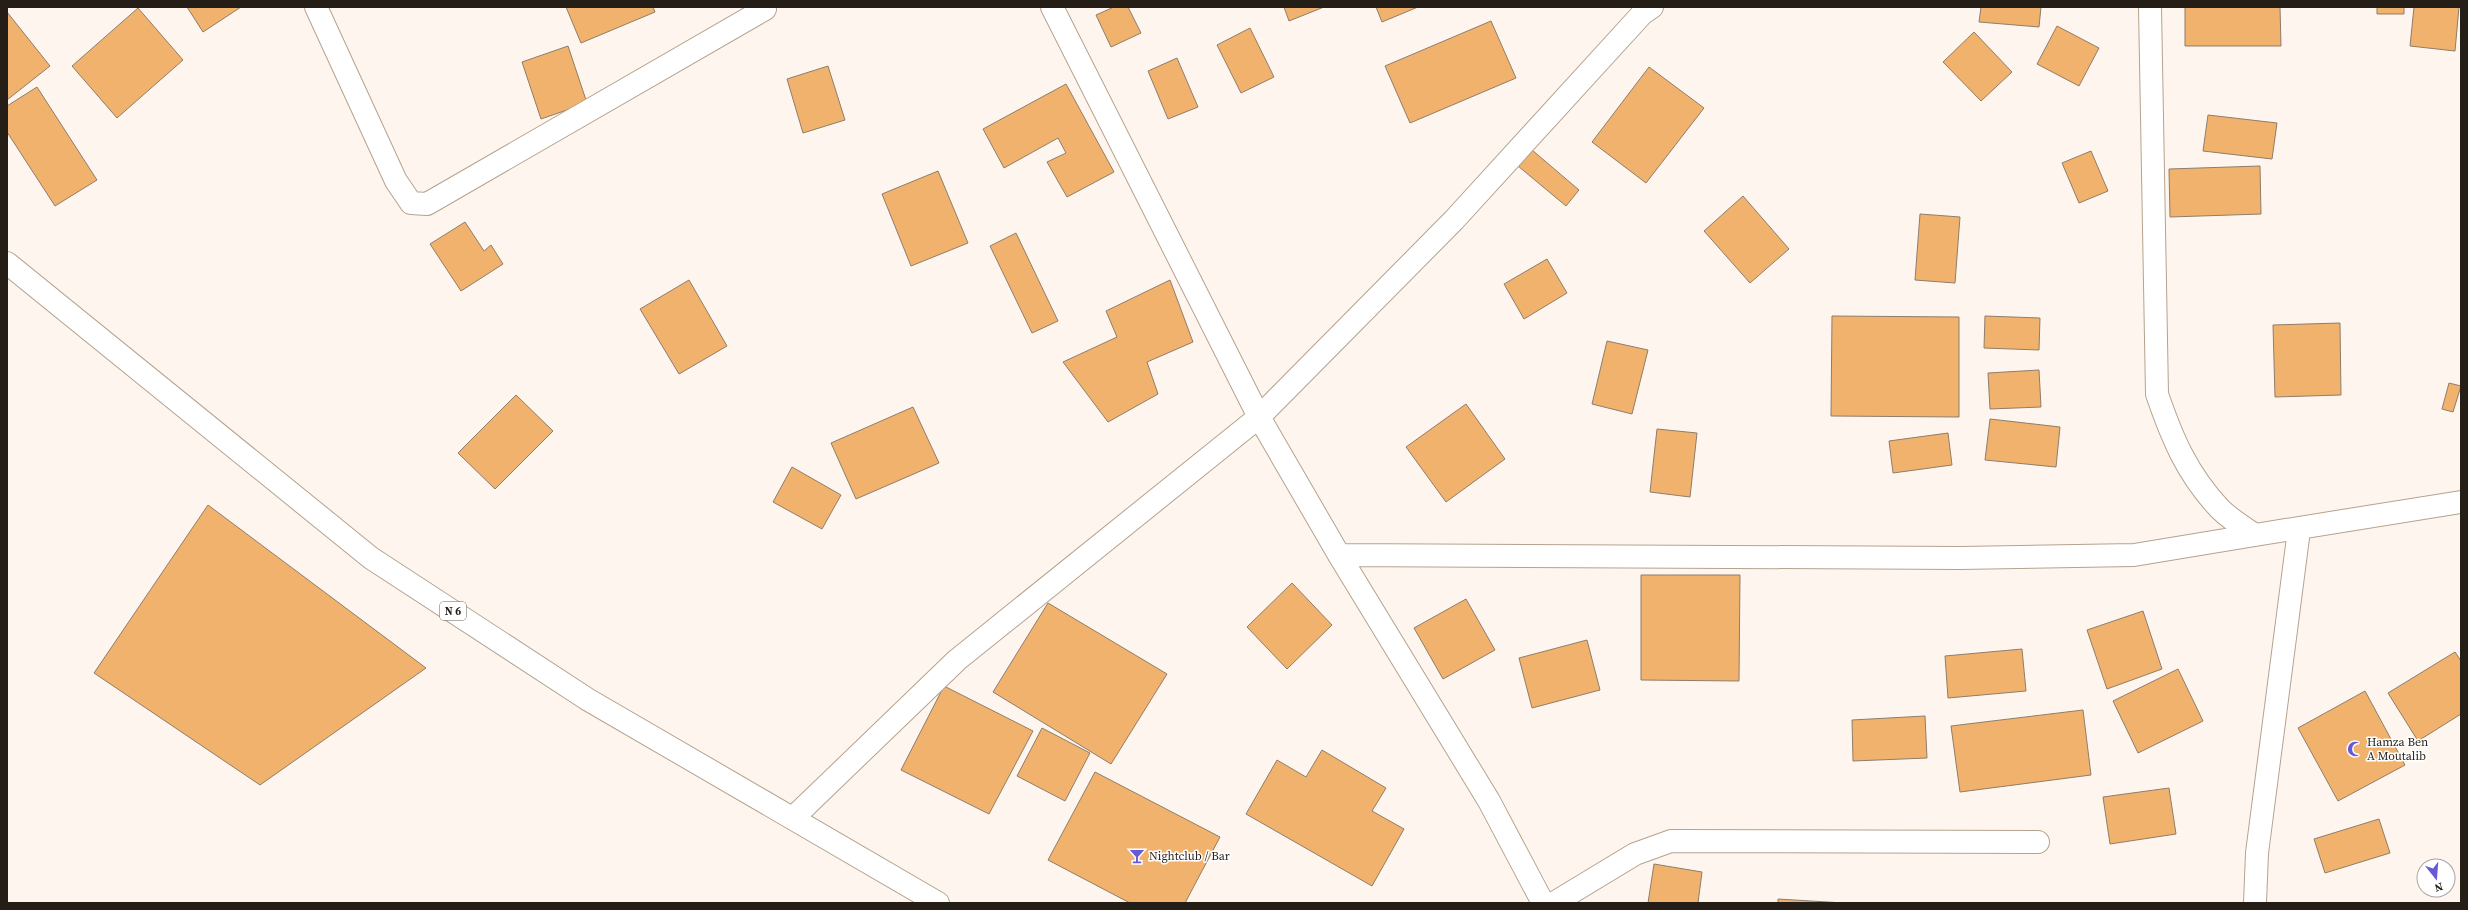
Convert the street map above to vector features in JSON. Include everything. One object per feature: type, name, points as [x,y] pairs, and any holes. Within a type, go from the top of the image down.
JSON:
[{"type":"street","points":[[316,7],[396,181],[411,203],[427,204],[765,9]]},
{"type":"street","points":[[1052,7],[1259,417],[1340,555],[1490,801],[1543,903]]},
{"type":"street","points":[[2150,7],[2157,394],[2172,439],[2194,478],[2221,510],[2255,535]]},
{"type":"street","points":[[793,818],[957,660],[1259,417],[1454,220],[1644,9]]},
{"type":"street","name":"N 6","points":[[7,263],[371,558],[586,699],[938,903]]},
{"type":"street","points":[[1340,555],[1936,558],[2126,555],[2255,535],[2299,530],[2461,502]]},
{"type":"street","points":[[2255,903],[2257,853],[2299,530]]},
{"type":"street","points":[[1554,903],[1636,854],[1672,841],[2038,842]]},
{"type":"building","points":[[187,7],[241,7],[203,32]]},
{"type":"building","points":[[566,7],[653,7],[655,12],[581,43]]},
{"type":"building","points":[[1114,7],[1128,7],[1141,33],[1111,47],[1096,15]]},
{"type":"building","points":[[1284,7],[1324,7],[1289,21]]},
{"type":"building","points":[[1376,7],[1418,7],[1382,22]]},
{"type":"building","points":[[1981,7],[2041,7],[2039,27],[1979,22]]},
{"type":"building","points":[[2185,7],[2280,7],[2281,46],[2185,46]]},
{"type":"building","points":[[2377,7],[2404,7],[2404,14],[2377,14]]},
{"type":"building","points":[[2414,7],[2459,7],[2455,51],[2410,46]]},
{"type":"building","points":[[138,8],[183,60],[117,118],[72,66]]},
{"type":"building","points":[[7,12],[50,66],[7,100]]},
{"type":"building","points":[[1491,21],[1516,78],[1410,123],[1385,66]]},
{"type":"building","points":[[2057,26],[2099,48],[2079,86],[2037,64]]},
{"type":"building","points":[[1250,28],[1274,77],[1241,93],[1217,45]]},
{"type":"building","points":[[1974,32],[2012,72],[1981,101],[1943,62]]},
{"type":"building","points":[[568,46],[587,103],[541,119],[522,62]]},
{"type":"building","points":[[1177,58],[1198,107],[1168,119],[1148,71]]},
{"type":"building","points":[[828,66],[845,120],[803,133],[787,79]]},
{"type":"building","points":[[1649,67],[1704,108],[1646,183],[1592,142]]},
{"type":"building","points":[[1066,84],[1114,172],[1067,197],[1047,162],[1066,153],[1058,138],[1004,168],[983,129]]},
{"type":"building","points":[[37,87],[97,180],[55,206],[7,132],[7,106]]},
{"type":"building","points":[[2208,115],[2277,123],[2272,159],[2203,151]]},
{"type":"building","points":[[1532,150],[1579,190],[1566,206],[1518,166]]},
{"type":"building","points":[[2091,151],[2108,191],[2079,203],[2062,163]]},
{"type":"building","points":[[2260,166],[2261,214],[2170,217],[2169,169]]},
{"type":"building","points":[[938,171],[968,243],[911,266],[882,194]]},
{"type":"building","points":[[1743,196],[1789,249],[1750,283],[1704,231]]},
{"type":"building","points":[[1920,214],[1960,217],[1955,283],[1915,280]]},
{"type":"building","points":[[465,222],[484,251],[491,245],[503,264],[461,291],[430,244]]},
{"type":"building","points":[[1016,233],[1058,321],[1032,333],[990,246]]},
{"type":"building","points":[[1547,259],[1567,293],[1524,319],[1504,284]]},
{"type":"building","points":[[689,280],[727,346],[679,374],[640,309]]},
{"type":"building","points":[[1170,280],[1193,342],[1147,362],[1158,394],[1108,422],[1063,362],[1117,337],[1106,311]]},
{"type":"building","points":[[1832,316],[1959,317],[1959,417],[1831,416]]},
{"type":"building","points":[[1985,316],[2040,318],[2039,350],[1984,348]]},
{"type":"building","points":[[2340,323],[2341,395],[2275,397],[2273,325]]},
{"type":"building","points":[[1607,341],[1648,350],[1632,414],[1592,404]]},
{"type":"building","points":[[2039,370],[2041,407],[1990,409],[1988,373]]},
{"type":"building","points":[[2449,383],[2461,386],[2453,412],[2442,409]]},
{"type":"building","points":[[516,395],[553,431],[495,489],[458,453]]},
{"type":"building","points":[[1466,404],[1505,459],[1446,502],[1406,447]]},
{"type":"building","points":[[913,407],[939,463],[856,499],[831,443]]},
{"type":"building","points":[[1990,419],[2060,427],[2056,467],[1985,460]]},
{"type":"building","points":[[1657,429],[1697,433],[1690,497],[1650,492]]},
{"type":"building","points":[[1948,433],[1952,465],[1893,473],[1889,441]]},
{"type":"building","points":[[792,467],[841,495],[822,529],[773,502]]},
{"type":"building","points":[[208,505],[426,668],[260,785],[94,673]]},
{"type":"building","points":[[1641,575],[1740,575],[1739,681],[1641,680]]},
{"type":"building","points":[[1292,583],[1332,625],[1287,669],[1247,627]]},
{"type":"building","points":[[1466,599],[1495,650],[1443,679],[1414,628]]},
{"type":"building","points":[[1048,603],[1167,674],[1111,764],[993,692]]},
{"type":"building","points":[[2143,611],[2162,669],[2107,689],[2087,630]]},
{"type":"building","points":[[1587,640],[1600,690],[1532,708],[1519,658]]},
{"type":"building","points":[[2022,649],[2026,691],[1948,698],[1945,656]]},
{"type":"building","points":[[2455,652],[2461,661],[2461,714],[2418,741],[2388,693]]},
{"type":"building","points":[[2178,669],[2203,721],[2138,753],[2113,701]]},
{"type":"building","points":[[944,686],[1033,731],[989,814],[901,770]]},
{"type":"building","points":[[2365,691],[2405,765],[2338,801],[2298,728]]},
{"type":"building","points":[[2083,710],[2091,775],[1960,792],[1951,726]]},
{"type":"building","points":[[1925,716],[1927,758],[1853,761],[1852,720]]},
{"type":"building","points":[[1042,728],[1090,753],[1065,801],[1017,776]]},
{"type":"building","points":[[1322,750],[1386,788],[1372,811],[1404,829],[1372,886],[1246,814],[1277,760],[1306,777]]},
{"type":"building","points":[[1095,772],[1220,837],[1185,903],[1130,903],[1048,860]]},
{"type":"building","points":[[2169,788],[2176,834],[2110,844],[2103,797]]},
{"type":"building","points":[[2379,819],[2390,853],[2325,873],[2314,839]]},
{"type":"building","points":[[1654,864],[1702,872],[1698,903],[1648,903]]},
{"type":"building","points":[[1778,899],[1844,903],[1778,903]]},
{"type":"place","name":"Hamza Ben A Moutalib","points":[[2355,749]]},
{"type":"place","name":"Nightclub / Bar","points":[[1137,856]]}]
